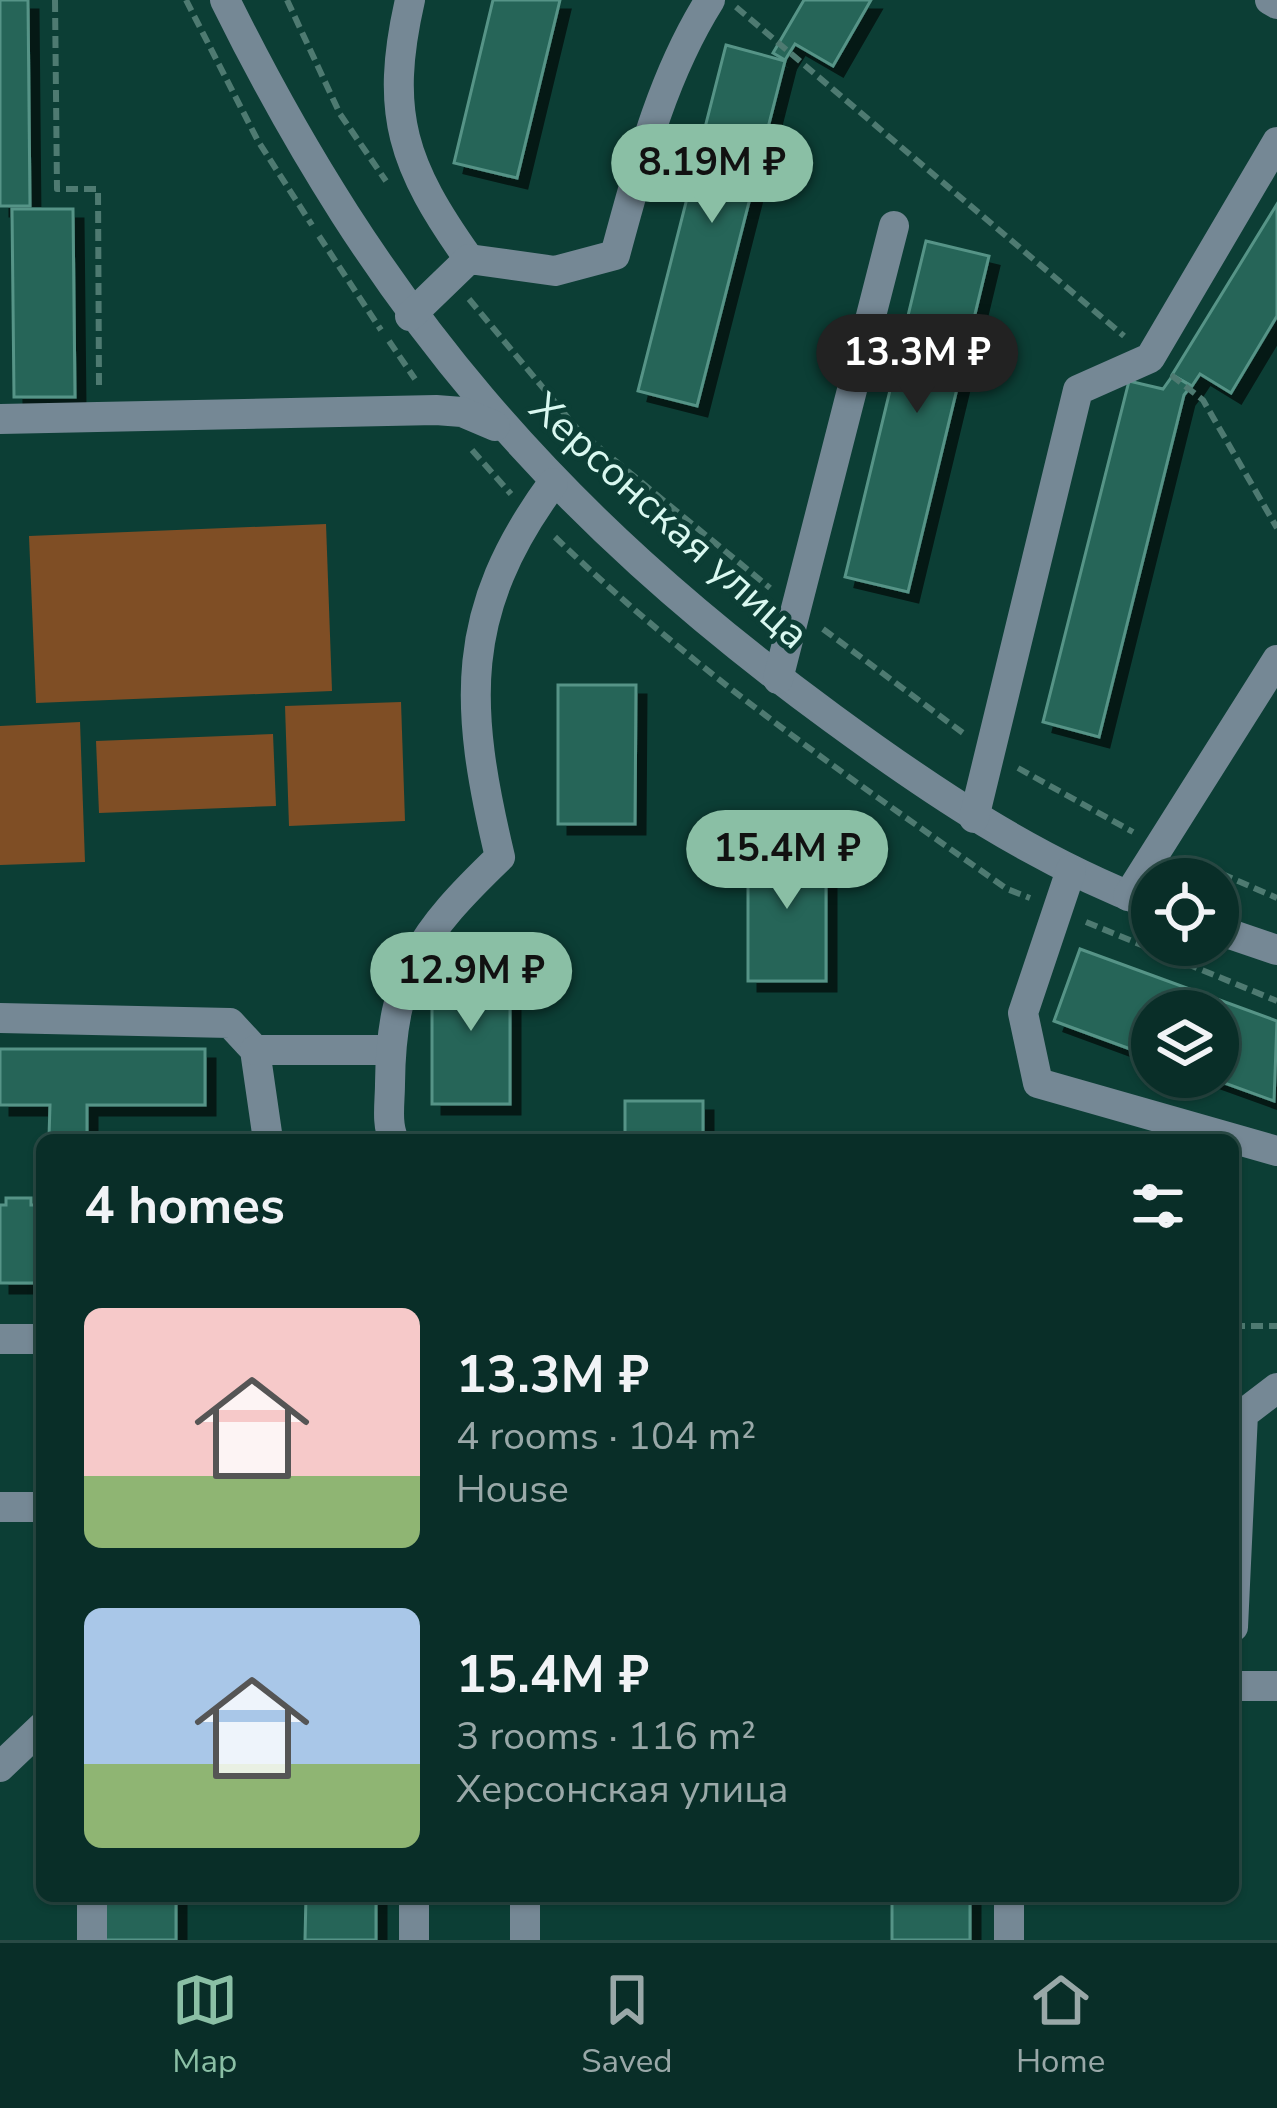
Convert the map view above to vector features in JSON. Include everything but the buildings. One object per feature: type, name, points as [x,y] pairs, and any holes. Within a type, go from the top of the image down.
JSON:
[{"type":"street","name":"Херсонская улица","points":[[225,0],[280,112],[410,316],[553,483],[672,592],[778,679],[974,818],[1131,897]]},
{"type":"street","points":[[410,0],[398,52],[401,140],[460,268]]},
{"type":"street","points":[[410,316],[460,268],[556,271],[615,255],[645,144],[682,44],[710,0]]},
{"type":"street","points":[[974,818],[1078,390],[1150,358],[1277,142]]},
{"type":"street","points":[[778,679],[894,226]]},
{"type":"street","points":[[0,419],[436,410],[462,412],[503,429]]},
{"type":"street","points":[[394,1134],[390,1025],[414,957],[441,914],[500,857],[478,766],[479,655],[488,594],[512,540],[553,483]]},
{"type":"street","points":[[1155,858],[1277,660]]},
{"type":"street","points":[[1071,870],[1023,1013],[1038,1083],[1217,1134]]},
{"type":"street","points":[[1239,937],[1277,950]]},
{"type":"street","points":[[0,1018],[230,1023],[255,1050],[267,1134]]},
{"type":"street","points":[[255,1050],[390,1050]]},
{"type":"street","points":[[1239,1140],[1277,1151]]},
{"type":"street","points":[[0,1339],[36,1339]]},
{"type":"street","points":[[1239,1499],[1243,1414],[1277,1388]]},
{"type":"street","points":[[0,1507],[36,1507]]},
{"type":"street","points":[[1239,1686],[1277,1686]]},
{"type":"street","points":[[0,1767],[36,1733]]},
{"type":"street","points":[[92,1902],[92,1940]]},
{"type":"street","points":[[414,1902],[414,1940]]},
{"type":"street","points":[[525,1902],[525,1940]]},
{"type":"street","points":[[1010,1902],[1010,1940]]},
{"type":"path","points":[[56,0],[57,189],[98,189],[99,418]]},
{"type":"path","points":[[287,0],[340,114],[390,187]]},
{"type":"path","points":[[727,0],[1203,400],[1277,528]]},
{"type":"path","points":[[460,268],[579,431],[796,609],[990,752],[1159,846],[1277,898]]},
{"type":"path","points":[[1239,1326],[1277,1326]]},
{"type":"shaded area","points":[[326,524],[332,691],[36,703],[29,536]]},
{"type":"shaded area","points":[[401,702],[405,821],[289,826],[285,706]]},
{"type":"shaded area","points":[[80,722],[85,862],[0,865],[0,726]]},
{"type":"shaded area","points":[[273,734],[276,806],[99,813],[96,741]]}]
